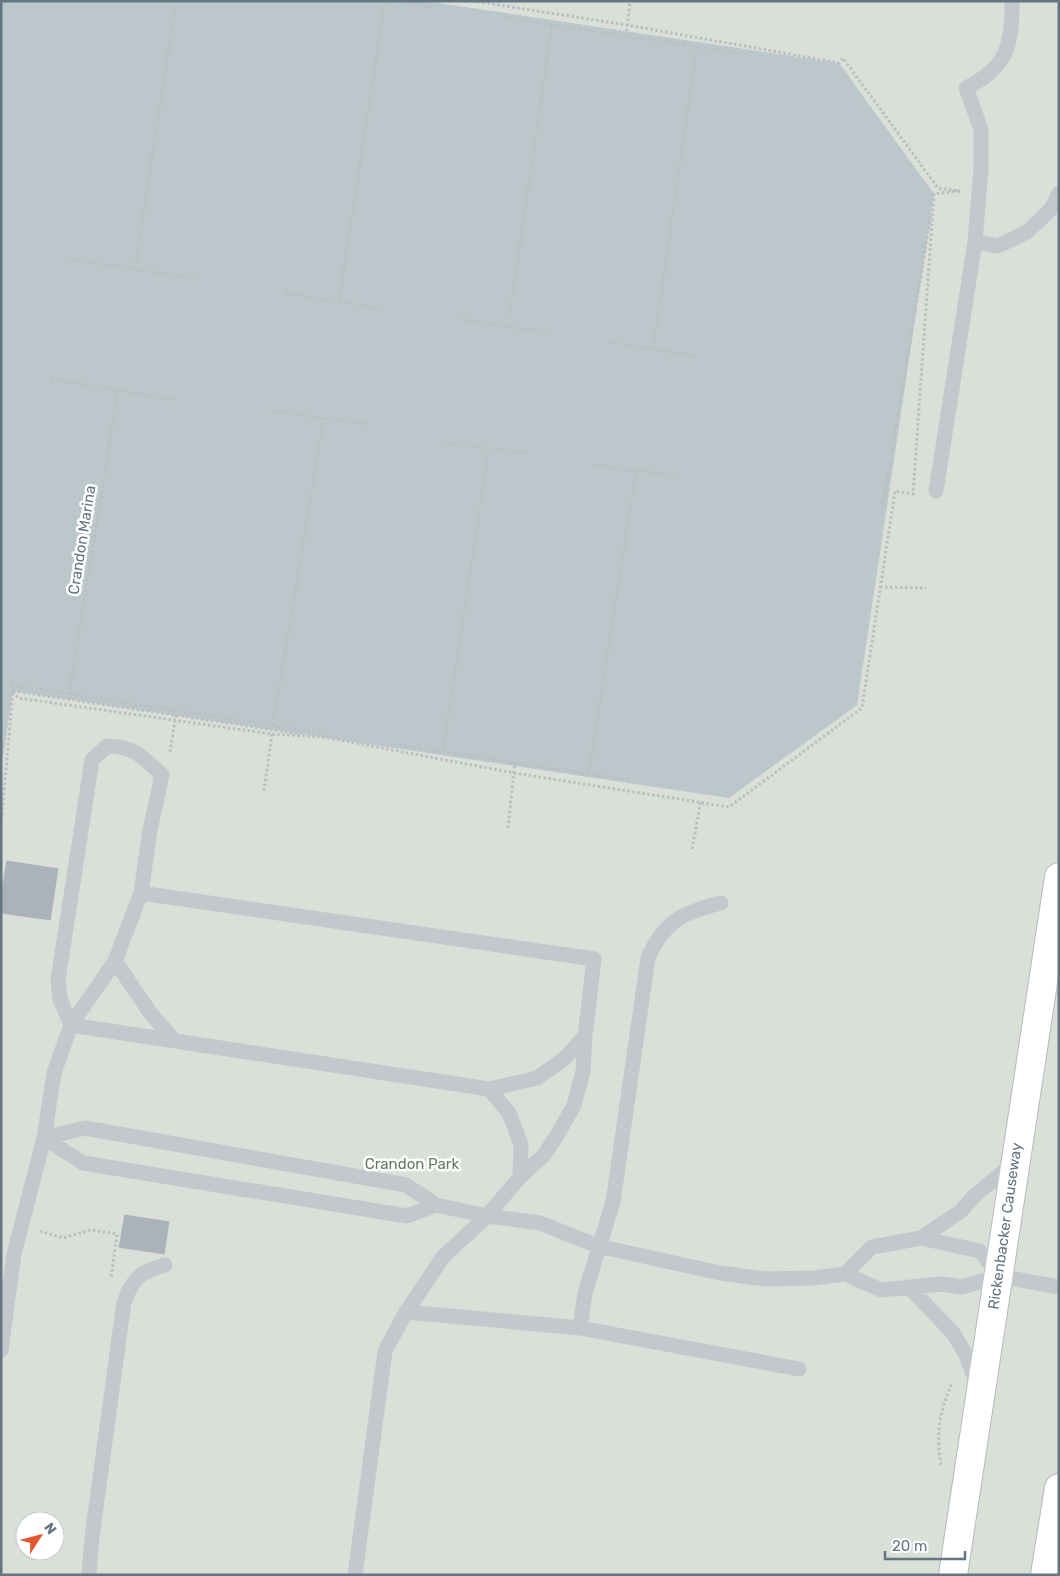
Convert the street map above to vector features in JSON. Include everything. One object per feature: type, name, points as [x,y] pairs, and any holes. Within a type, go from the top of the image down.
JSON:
[{"type":"main road","name":"Rickenbacker Causeway","points":[[953,1575],[1059,877]]},
{"type":"main road","points":[[1046,1575],[1059,1488]]},
{"type":"lane","points":[[936,491],[975,242],[982,169],[981,129],[966,88],[986,78],[1004,58],[1012,30],[1012,1]]},
{"type":"lane","points":[[975,242],[998,246],[1027,232],[1051,209],[1059,193]]},
{"type":"lane","points":[[1,1350],[8,1253],[23,1226],[44,1138],[54,1073],[71,1026],[115,961],[141,893],[150,830],[162,775],[143,757],[124,746],[107,746],[92,760],[58,980],[60,999],[71,1026]]},
{"type":"lane","points":[[141,893],[594,960],[583,1071],[574,1105],[544,1155],[520,1177],[469,1234],[443,1257],[406,1312],[385,1351],[355,1575]]},
{"type":"lane","points":[[580,1328],[585,1293],[613,1202],[648,958],[657,938],[672,923],[693,910],[721,903]]},
{"type":"lane","points":[[115,961],[141,1000],[174,1041]]},
{"type":"lane","points":[[71,1026],[489,1089],[537,1078],[564,1059],[585,1036]]},
{"type":"lane","points":[[489,1089],[509,1113],[520,1144],[520,1177]]},
{"type":"lane","points":[[44,1138],[85,1128],[406,1185],[436,1205],[486,1216],[540,1223],[598,1246],[693,1268],[765,1279],[814,1278],[845,1274],[881,1290],[911,1289],[941,1284],[962,1287],[999,1276],[1059,1287]]},
{"type":"lane","points":[[44,1138],[83,1163],[407,1216],[436,1205]]},
{"type":"lane","points":[[921,1238],[961,1211],[974,1196],[1014,1164]]},
{"type":"lane","points":[[845,1274],[872,1247],[921,1238],[980,1251],[999,1276]]},
{"type":"lane","points":[[90,1575],[92,1537],[102,1479],[114,1369],[124,1302],[131,1284],[144,1271],[165,1265]]},
{"type":"lane","points":[[911,1289],[953,1332],[966,1355],[980,1393]]},
{"type":"lane","points":[[406,1312],[580,1328],[799,1369]]},
{"type":"path","points":[[135,269],[176,1]]},
{"type":"path","points":[[340,301],[385,1]]},
{"type":"path","points":[[394,1],[433,7]]},
{"type":"path","points":[[473,1],[627,25],[839,63],[843,58],[938,188],[959,191],[934,194]]},
{"type":"path","points":[[626,36],[630,1]]},
{"type":"path","points":[[505,18],[740,53]]},
{"type":"path","points":[[508,326],[552,25]]},
{"type":"path","points":[[654,349],[697,47]]},
{"type":"path","points":[[13,690],[324,737],[514,773],[701,801],[729,807],[862,708],[895,491],[913,494],[934,194],[930,190]]},
{"type":"path","points":[[883,505],[934,194]]},
{"type":"path","points":[[68,259],[195,278]]},
{"type":"path","points":[[285,293],[385,309]]},
{"type":"path","points":[[460,319],[549,333]]},
{"type":"path","points":[[610,342],[695,356]]},
{"type":"path","points":[[52,379],[176,400]]},
{"type":"path","name":"Crandon Marina","points":[[69,694],[118,390]]},
{"type":"path","points":[[271,411],[367,424]]},
{"type":"path","points":[[273,725],[324,418]]},
{"type":"path","points":[[442,443],[531,453]]},
{"type":"path","points":[[443,751],[489,448]]},
{"type":"path","points":[[594,465],[678,476]]},
{"type":"path","points":[[590,774],[636,471]]},
{"type":"path","points":[[880,587],[926,588]]},
{"type":"path","points":[[11,685],[273,725],[321,733],[324,737]]},
{"type":"path","points":[[13,690],[18,698],[272,734],[324,737]]},
{"type":"path","points":[[1,825],[13,690]]},
{"type":"path","points":[[162,775],[168,760],[176,711]]},
{"type":"path","points":[[264,790],[272,734]]},
{"type":"path","points":[[399,744],[630,780]]},
{"type":"path","points":[[508,828],[515,762]]},
{"type":"path","points":[[692,849],[701,801]]},
{"type":"path","points":[[23,1226],[62,1238],[91,1230],[117,1234],[110,1283]]},
{"type":"green space","name":"Crandon Park","points":[[426,1],[1059,1],[1059,1575],[1,1575],[1,769],[13,691],[839,63]]},
{"type":"shaded area","points":[[1,1],[426,1],[839,63],[934,194],[857,705],[729,798],[13,691],[1,772]]},
{"type":"building","points":[[6,860],[59,868],[51,921],[1,914],[1,891]]},
{"type":"building","points":[[124,1214],[170,1221],[165,1255],[118,1248]]}]
